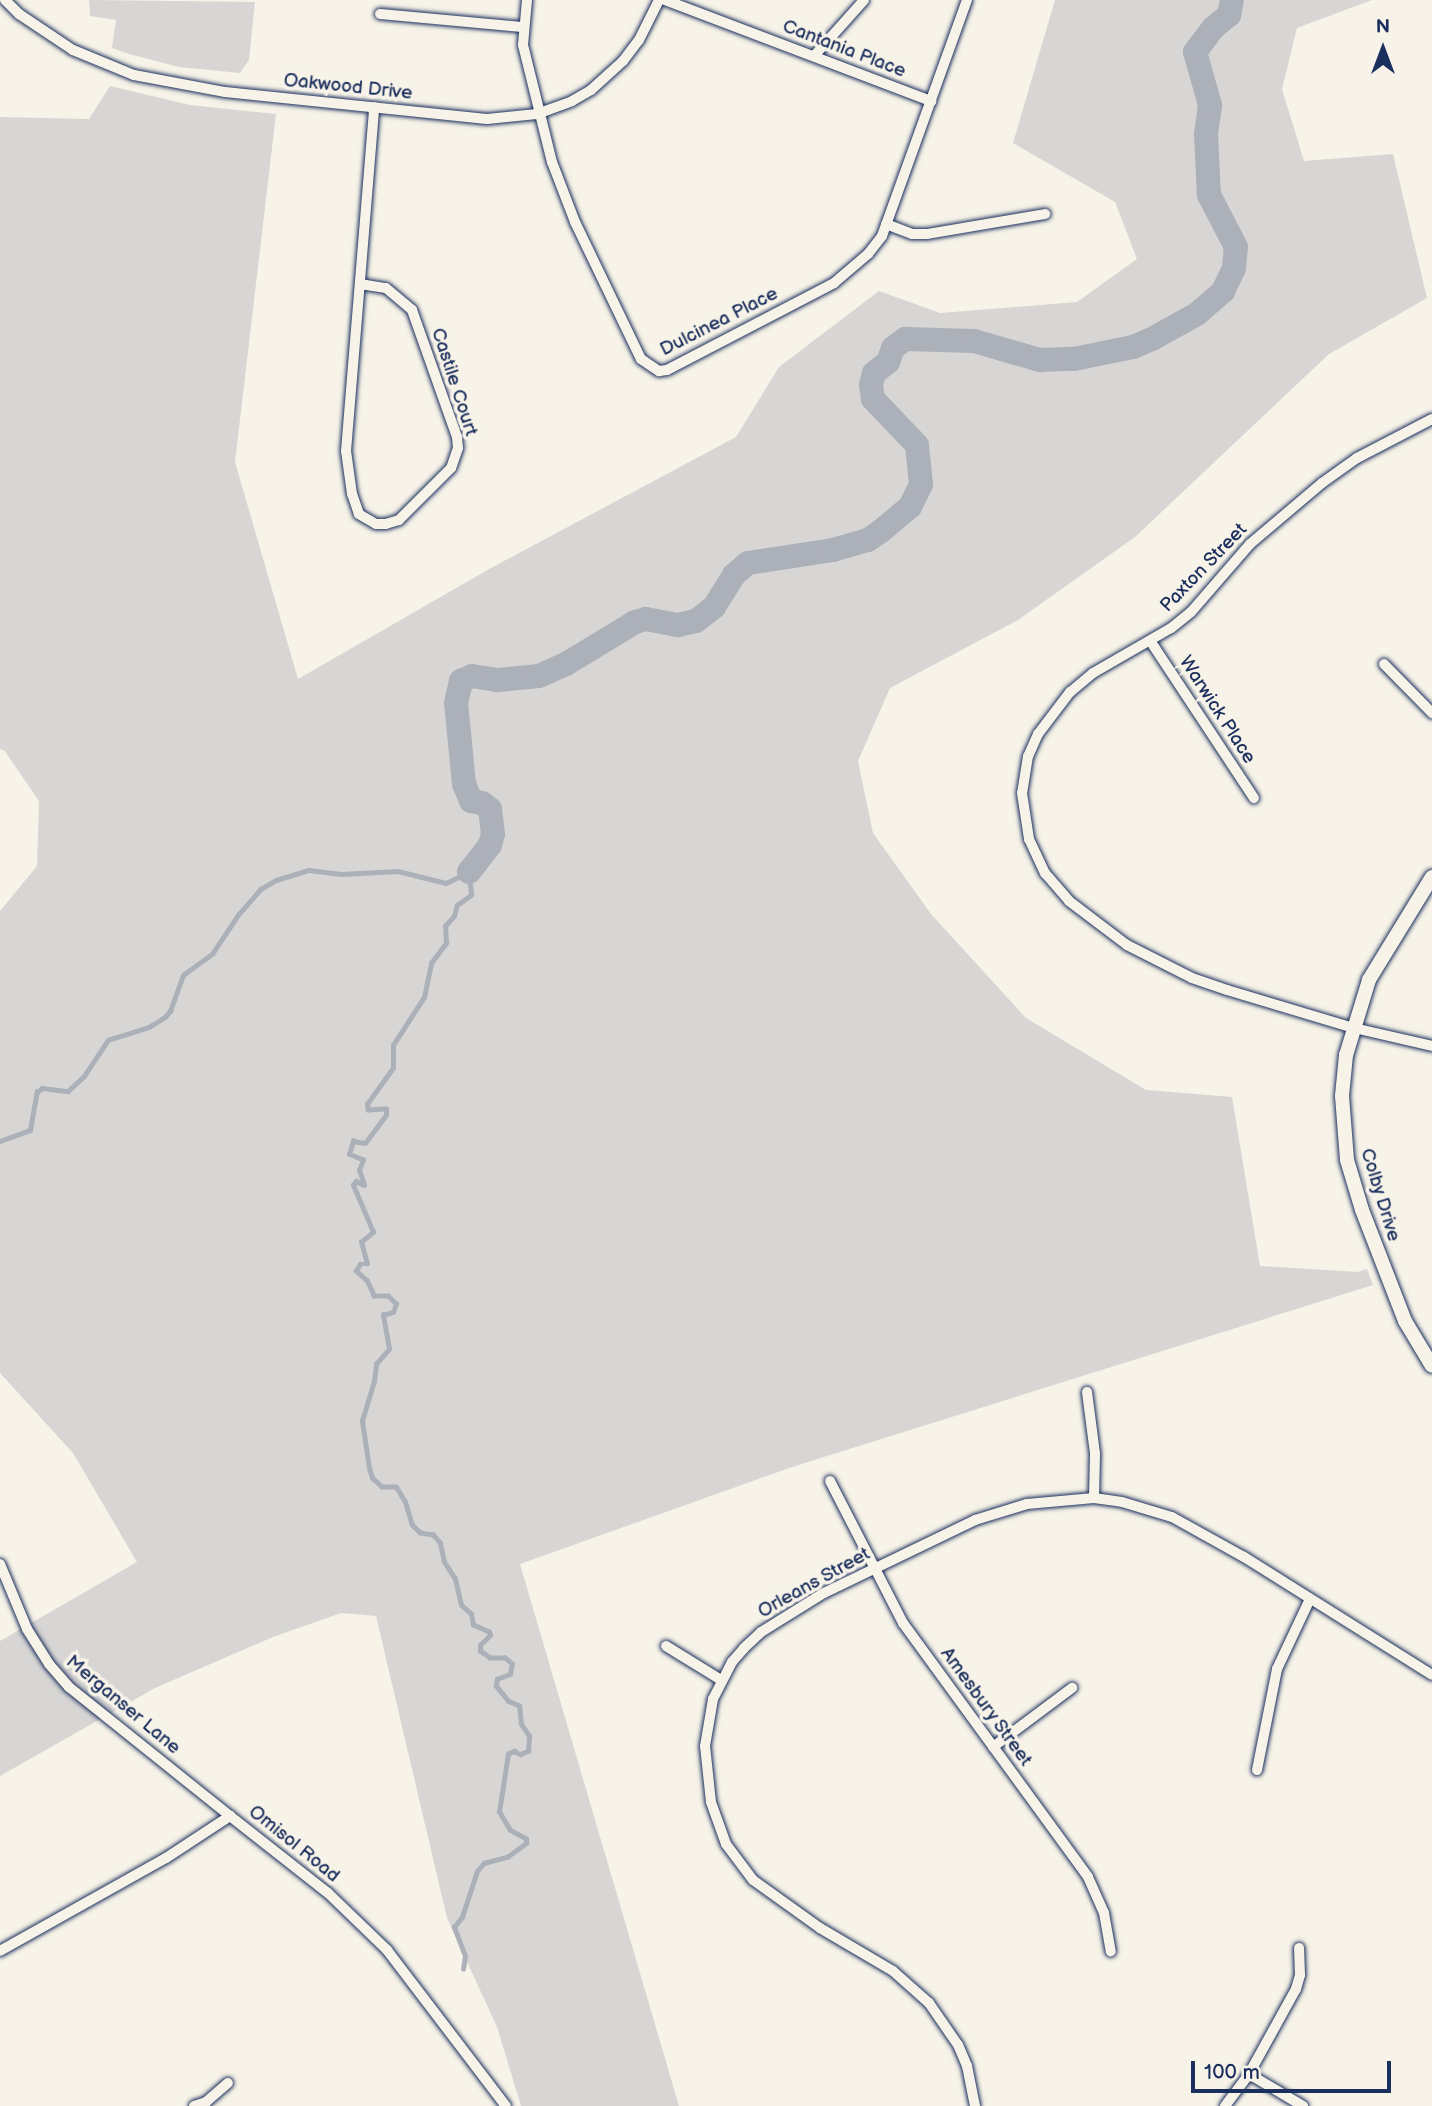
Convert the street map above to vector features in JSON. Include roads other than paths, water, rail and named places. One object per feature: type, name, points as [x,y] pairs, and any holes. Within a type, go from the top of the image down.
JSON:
[{"type":"street","name":"Oakwood Drive","points":[[5,0],[19,15],[73,50],[134,75],[212,90],[487,119],[537,114],[572,101],[609,75],[639,40],[659,0]]},
{"type":"street","name":"Dulcinea Place","points":[[527,0],[522,27],[523,45],[537,114],[552,162],[575,222],[640,359],[652,369],[667,370],[834,283],[868,254],[886,224],[967,0]]},
{"type":"street","name":"Cantania Place","points":[[665,0],[931,101]]},
{"type":"street","points":[[814,56],[864,0]]},
{"type":"street","points":[[380,14],[522,27]]},
{"type":"street","name":"Castile Court","points":[[360,284],[386,288],[412,310],[457,437],[458,448],[451,468],[400,520],[386,524],[376,524],[359,514],[347,473],[346,451],[374,107]]},
{"type":"street","points":[[886,224],[912,234],[927,234],[1045,214]]},
{"type":"street","name":"Paxton Street","points":[[1432,419],[1357,458],[1288,509],[1242,552],[1191,612],[1151,642],[1093,673],[1070,692],[1038,734],[1028,756],[1022,793],[1024,818],[1037,858],[1069,901],[1103,929],[1159,963],[1227,990],[1354,1028],[1432,1046]]},
{"type":"street","name":"Warwick Place","points":[[1151,642],[1254,797]]},
{"type":"street","points":[[1384,664],[1432,713]]},
{"type":"street","name":"Colby Drive","points":[[1432,877],[1379,961],[1346,1055],[1342,1096],[1347,1160],[1362,1210],[1396,1299],[1432,1366]]},
{"type":"street","points":[[1087,1392],[1095,1454],[1094,1498]]},
{"type":"street","name":"Amesbury Street","points":[[830,1481],[903,1623],[1088,1877],[1104,1913],[1111,1951]]},
{"type":"street","name":"Orleans Street","points":[[975,2106],[967,2066],[958,2045],[929,2003],[893,1971],[820,1928],[753,1880],[726,1844],[710,1802],[706,1772],[708,1720],[721,1680],[732,1662],[761,1632],[824,1593],[998,1512],[1057,1499],[1094,1498],[1122,1502],[1172,1517],[1432,1675]]},
{"type":"street","name":"Merganser Lane","points":[[0,1564],[27,1629],[49,1664],[69,1687],[230,1816]]},
{"type":"street","points":[[1257,1770],[1277,1669],[1310,1599]]},
{"type":"street","points":[[666,1646],[721,1680]]},
{"type":"street","points":[[993,1747],[1072,1688]]},
{"type":"street","name":"Omisol Road","points":[[0,1951],[166,1858],[230,1816],[328,1893],[387,1950],[506,2106]]},
{"type":"street","points":[[1226,2106],[1249,2074],[1296,1989],[1300,1975],[1299,1948]]},
{"type":"street","points":[[1249,2074],[1303,2106]]},
{"type":"street","points":[[194,2106],[206,2102],[228,2083]]},
{"type":"waterway","points":[[469,872],[490,845],[493,834],[490,809],[482,803],[471,801],[464,784],[456,703],[461,681],[472,676],[498,680],[539,676],[566,664],[635,622],[646,619],[678,625],[696,621],[714,607],[734,575],[748,563],[833,550],[868,540],[881,531],[910,507],[921,484],[917,445],[873,399],[871,385],[874,373],[888,362],[893,348],[905,339],[974,341],[1040,360],[1074,359],[1133,347],[1152,339],[1197,314],[1223,291],[1234,268],[1236,247],[1209,195],[1206,134],[1210,105],[1195,52],[1213,28],[1229,15],[1232,0]]},
{"type":"waterway","points":[[0,1141],[30,1130],[37,1092],[42,1088],[68,1091],[84,1076],[108,1040],[149,1027],[165,1017],[170,1011],[183,975],[212,954],[238,915],[261,889],[276,880],[309,870],[341,874],[398,871],[446,883],[469,872]]},
{"type":"waterway","points":[[463,1969],[465,1956],[454,1927],[462,1917],[477,1871],[484,1863],[507,1857],[526,1843],[526,1839],[510,1830],[499,1812],[508,1754],[528,1751],[529,1736],[521,1724],[519,1706],[508,1701],[496,1686],[497,1679],[510,1674],[512,1664],[505,1658],[490,1658],[480,1651],[480,1645],[490,1635],[489,1632],[473,1625],[471,1614],[461,1605],[455,1579],[444,1562],[440,1543],[433,1535],[420,1533],[412,1525],[405,1502],[396,1487],[382,1487],[372,1478],[362,1421],[374,1381],[376,1364],[389,1349],[383,1315],[393,1312],[396,1304],[388,1296],[374,1296],[367,1281],[356,1271],[360,1264],[367,1264],[361,1242],[373,1232],[353,1185],[356,1181],[364,1185],[359,1170],[363,1160],[349,1154],[353,1141],[365,1143],[386,1115],[386,1109],[368,1110],[367,1104],[393,1068],[393,1045],[424,997],[431,963],[446,943],[445,926],[454,916],[457,905],[471,895],[469,872]]}]
